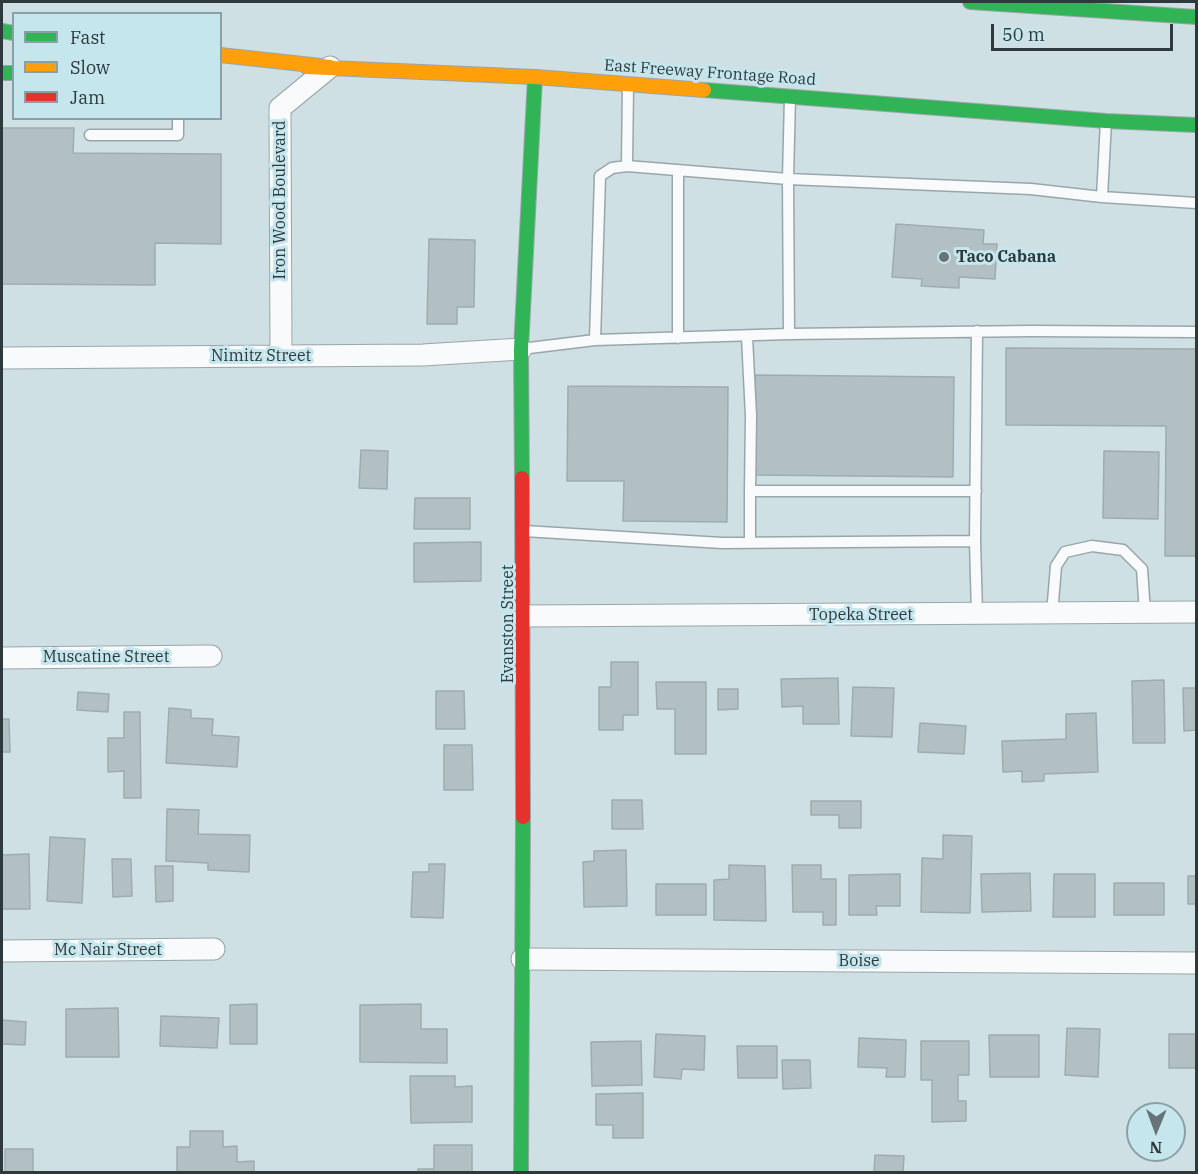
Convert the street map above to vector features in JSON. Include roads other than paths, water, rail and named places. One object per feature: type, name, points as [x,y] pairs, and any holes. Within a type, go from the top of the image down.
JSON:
[{"type":"main road","points":[[969,2],[1197,17]]},
{"type":"main road","points":[[222,55],[330,67]]},
{"type":"main road","name":"East Freeway Frontage Road","points":[[222,69],[330,67],[535,77],[1106,121],[1197,125]]},
{"type":"main road","name":"Evanston Street","points":[[521,1173],[525,616],[521,349],[535,77]]},
{"type":"street","name":"Iron Wood Boulevard","points":[[280,356],[280,108],[330,67]]},
{"type":"street","name":"Nimitz Street","points":[[2,358],[423,355],[521,349]]},
{"type":"street","name":"Topeka Street","points":[[525,616],[1197,612]]},
{"type":"street","name":"Muscatine Street","points":[[2,658],[211,656]]},
{"type":"street","name":"Mc Nair Street","points":[[2,951],[214,950]]},
{"type":"street","name":"Boise","points":[[522,959],[1197,963]]},
{"type":"lane","points":[[627,166],[628,83]]},
{"type":"lane","points":[[789,334],[790,95]]},
{"type":"lane","points":[[90,135],[178,135],[178,120]]},
{"type":"lane","points":[[1102,197],[1106,121]]},
{"type":"lane","points":[[595,340],[600,176],[612,168],[627,166],[788,179],[1031,189],[1102,197],[1197,202]]},
{"type":"lane","points":[[678,170],[678,338]]},
{"type":"lane","points":[[521,349],[595,340],[789,334],[977,331],[1197,332]]},
{"type":"lane","points":[[977,331],[975,541],[977,614]]},
{"type":"lane","points":[[747,337],[751,416],[750,542]]},
{"type":"lane","points":[[750,491],[976,491]]},
{"type":"lane","points":[[524,531],[750,542],[975,541]]},
{"type":"lane","points":[[1052,614],[1056,566],[1065,552],[1092,546],[1123,550],[1142,568],[1145,613]]},
{"type":"place","name":"Taco Cabana","points":[[944,257]]}]
